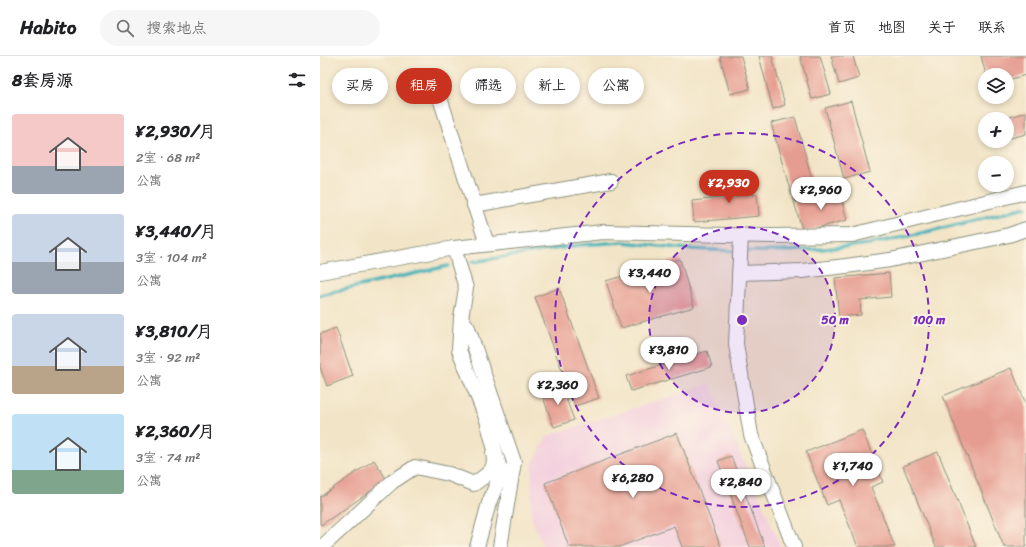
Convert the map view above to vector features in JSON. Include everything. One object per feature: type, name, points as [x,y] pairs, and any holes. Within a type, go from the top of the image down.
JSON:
[{"type":"street","points":[[442,104],[487,244]]},
{"type":"street","points":[[474,205],[611,181]]},
{"type":"street","points":[[320,272],[454,248],[603,232],[741,240],[852,235],[1026,192]]},
{"type":"street","points":[[740,267],[802,270],[890,260],[1009,235],[1026,229]]},
{"type":"street","points":[[741,240],[736,344],[751,435],[794,547]]},
{"type":"street","points":[[454,248],[466,288],[461,318],[459,350],[487,420],[501,473],[489,504],[477,547]]},
{"type":"street","points":[[461,318],[468,328],[514,462],[500,547]]},
{"type":"street","points":[[322,547],[392,482],[415,467],[449,474],[474,484],[490,473],[495,462],[487,420]]},
{"type":"shaded area","points":[[710,384],[781,547],[543,547],[531,517],[532,466],[547,436]]},
{"type":"building","points":[[720,56],[741,56],[750,89],[730,94]]},
{"type":"building","points":[[759,56],[772,56],[785,105],[773,109]]},
{"type":"building","points":[[800,56],[820,56],[831,94],[812,99]]},
{"type":"building","points":[[831,56],[853,56],[859,78],[839,84]]},
{"type":"building","points":[[981,56],[1026,56],[1026,75],[1014,78],[1014,68],[984,68]]},
{"type":"building","points":[[851,101],[870,172],[844,179],[825,108]]},
{"type":"building","points":[[1026,112],[1026,134],[1014,137],[1014,116]]},
{"type":"building","points":[[795,117],[816,195],[793,201],[771,123]]},
{"type":"building","points":[[746,173],[752,195],[757,194],[759,216],[694,222],[692,201],[737,196],[732,176]]},
{"type":"building","points":[[839,190],[847,220],[803,232],[794,202]]},
{"type":"building","points":[[680,259],[694,307],[621,328],[606,281]]},
{"type":"building","points":[[889,273],[891,297],[860,300],[861,315],[839,317],[835,278]]},
{"type":"building","points":[[559,288],[599,398],[575,406],[535,297]]},
{"type":"building","points":[[336,328],[353,376],[327,386],[320,367],[320,334]]},
{"type":"building","points":[[707,351],[712,367],[631,391],[626,376]]},
{"type":"building","points":[[1011,368],[1026,404],[1026,547],[1004,547],[943,396]]},
{"type":"building","points":[[561,385],[574,420],[554,427],[541,392]]},
{"type":"building","points":[[862,430],[883,482],[871,487],[895,547],[858,547],[839,500],[827,505],[806,452]]},
{"type":"building","points":[[677,433],[721,547],[682,547],[674,526],[619,547],[569,547],[545,483]]},
{"type":"building","points":[[938,452],[976,547],[936,547],[903,466]]},
{"type":"building","points":[[731,456],[765,547],[750,547],[718,461]]},
{"type":"building","points":[[374,460],[387,480],[321,525],[320,497]]},
{"type":"waterway","points":[[743,251],[806,250],[868,244],[928,232],[1026,207]]},
{"type":"waterway","points":[[472,262],[580,245],[622,242],[688,249],[737,251]]},
{"type":"waterway","points":[[320,295],[448,266]]}]
